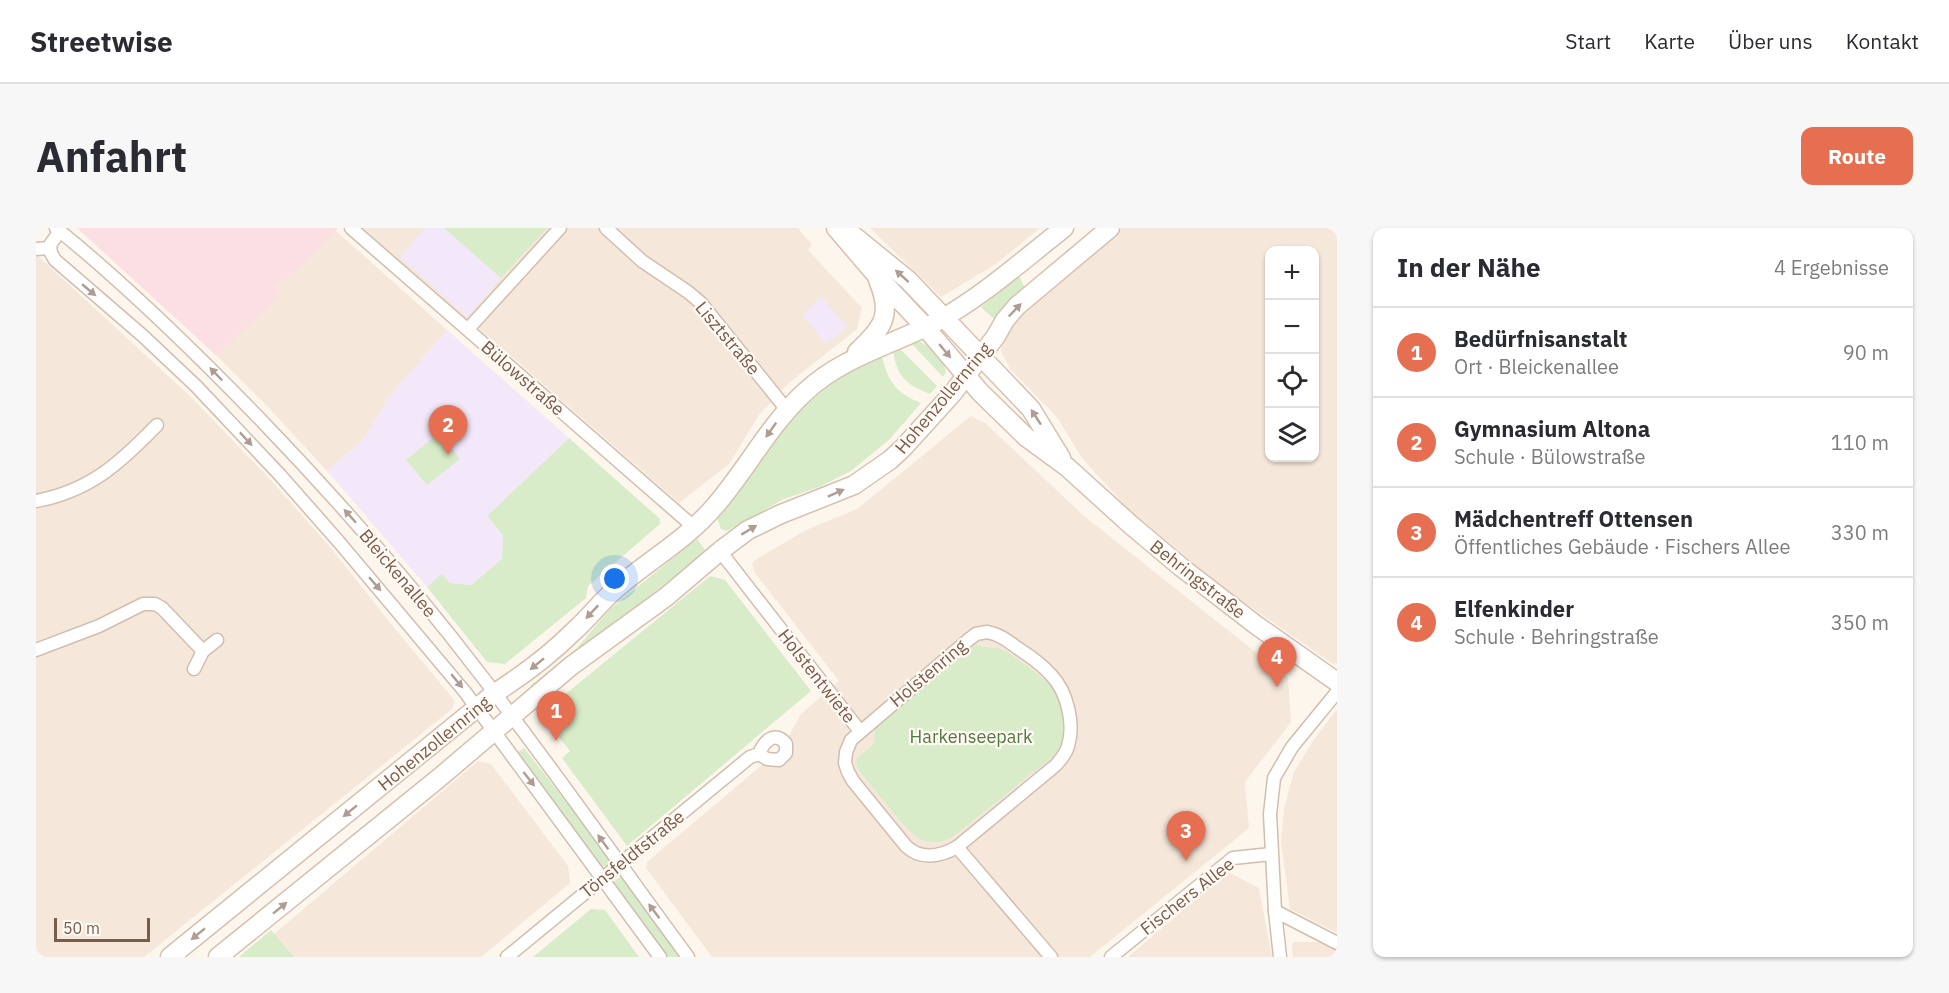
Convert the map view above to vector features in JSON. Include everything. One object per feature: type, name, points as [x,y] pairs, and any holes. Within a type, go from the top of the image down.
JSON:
[{"type":"main road","name":"Behringstraße","points":[[836,228],[980,392],[1026,437],[1067,467],[1165,555],[1256,625],[1337,682]]},
{"type":"main road","name":"Behringstraße","points":[[845,228],[908,280],[1031,410],[1067,467]]},
{"type":"main road","name":"Hohenzollernring","points":[[170,957],[495,693],[555,650],[606,597],[643,565],[678,543],[695,528],[741,474],[787,410],[805,391],[845,363],[925,327],[967,303],[1064,228]]},
{"type":"main road","name":"Hohenzollernring","points":[[218,957],[494,732],[571,666],[666,597],[748,530],[781,514],[854,485],[874,472],[903,448],[966,375],[1017,306],[1110,228]]},
{"type":"main road","points":[[845,363],[876,334],[883,324],[885,300],[877,276]]},
{"type":"main road","points":[[695,528],[720,551]]},
{"type":"street","name":"Bülowstraße","points":[[351,228],[695,528]]},
{"type":"street","points":[[468,329],[560,228]]},
{"type":"street","name":"Lisztstraße","points":[[606,228],[642,261],[688,292],[700,303],[787,410]]},
{"type":"street","name":"Bleickenallee","points":[[660,957],[477,708],[396,609],[272,467],[196,386],[143,336],[55,260],[50,248],[58,230],[199,356],[358,525],[495,693],[688,957]]},
{"type":"street","points":[[36,249],[50,248]]},
{"type":"street","points":[[36,501],[53,498],[92,482],[124,458],[157,425]]},
{"type":"street","name":"Holstentwiete","points":[[720,551],[860,730],[850,740],[846,752],[845,763],[853,781],[912,853],[920,855],[947,853],[957,847]]},
{"type":"street","points":[[36,650],[99,626],[143,604],[155,604],[162,608],[203,651]]},
{"type":"street","name":"Holstenring","points":[[860,730],[976,634],[987,632],[1004,638],[1052,676],[1064,695],[1068,714],[1070,733],[1064,755],[1056,765],[957,847]]},
{"type":"street","points":[[194,669],[203,651],[217,640]]},
{"type":"street","points":[[1280,957],[1271,854],[1270,801],[1276,773],[1292,747],[1337,692]]},
{"type":"street","name":"Tönsfeldtstraße","points":[[507,957],[750,757],[759,754]]},
{"type":"street","points":[[957,847],[1051,957]]},
{"type":"street","name":"Fischers Allee","points":[[1111,957],[1233,858],[1271,854]]},
{"type":"street","points":[[1275,911],[1337,943]]},
{"type":"shaded area","points":[[77,228],[338,228],[297,271],[275,286],[281,295],[217,356]]},
{"type":"shaded area","points":[[360,228],[798,228],[812,245],[808,250],[862,308],[857,329],[789,383],[759,415],[729,464],[679,503],[493,340]]},
{"type":"shaded area","points":[[425,228],[444,228],[501,278],[467,317],[400,257]]},
{"type":"shaded area","points":[[870,228],[1040,228],[996,264],[941,297]]},
{"type":"shaded area","points":[[1122,228],[1337,228],[1337,663],[1333,664],[1222,587],[1126,507],[1082,458],[1057,417],[1010,369],[1001,351],[1003,332],[1014,318]]},
{"type":"shaded area","points":[[335,230],[447,330],[389,397],[364,439],[327,471],[217,356],[280,295],[275,286],[297,271]]},
{"type":"shaded area","points":[[36,245],[39,257],[191,397],[268,477],[331,548],[455,701],[452,709],[144,957],[36,957]]},
{"type":"shaded area","points":[[821,296],[847,327],[826,344],[803,315]]},
{"type":"shaded area","points":[[447,330],[569,438],[487,516],[503,535],[502,559],[471,585],[450,583],[442,574],[427,587],[327,471],[364,439],[389,397]]},
{"type":"shaded area","points":[[971,416],[985,423],[1083,515],[1288,678],[1291,722],[1245,782],[1249,828],[1090,957],[712,957],[646,868],[647,862],[782,748],[801,714],[839,681],[755,573],[752,564],[806,530],[857,509]]},
{"type":"shaded area","points":[[1337,709],[1337,933],[1290,909],[1281,842],[1284,808],[1294,772]]},
{"type":"shaded area","points":[[478,761],[491,764],[568,866],[570,883],[481,957],[247,957]]},
{"type":"shaded area","points":[[1228,872],[1259,888],[1272,957],[1128,957]]},
{"type":"shaded area","points":[[1294,942],[1318,942],[1337,951],[1337,957],[1293,957]]},
{"type":"green space","points":[[444,228],[547,228],[501,278]]},
{"type":"green space","points":[[1019,275],[1026,291],[997,322],[981,307]]},
{"type":"green space","points":[[915,340],[930,348],[938,357],[946,372],[943,377],[910,342]]},
{"type":"green space","points":[[899,348],[937,386],[930,394],[909,383],[900,373],[893,351]]},
{"type":"green space","points":[[882,356],[887,373],[894,385],[905,395],[921,403],[890,439],[851,471],[819,487],[784,499],[727,531],[721,529],[718,514],[767,453],[788,420],[842,375]]},
{"type":"green space","points":[[439,433],[460,459],[427,485],[406,460]]},
{"type":"green space","points":[[569,438],[660,519],[660,524],[588,586],[586,598],[505,664],[487,662],[427,587],[442,574],[450,583],[471,585],[502,559],[503,535],[487,516]]},
{"type":"green space","points":[[697,539],[706,551],[533,690],[530,686],[577,648],[610,609]]},
{"type":"green space","points":[[710,576],[725,580],[811,691],[627,846],[562,758],[570,751],[541,714]]},
{"type":"green space","name":"Harkenseepark","points":[[976,644],[1007,652],[1055,690],[1063,712],[1063,740],[1057,753],[954,836],[943,841],[926,841],[918,838],[898,818],[857,768],[856,759],[874,744],[875,729]]},
{"type":"green space","points":[[524,748],[613,862],[607,867],[599,865],[518,752]]},
{"type":"green space","points":[[624,877],[683,957],[666,957],[613,883],[618,878]]},
{"type":"green space","points":[[591,909],[605,910],[639,957],[533,957]]},
{"type":"green space","points":[[271,930],[294,957],[240,957],[240,956]]},
{"type":"place","name":"Gymnasium Altona","points":[[448,455]]},
{"type":"place","name":"Elfenkinder","points":[[1277,687]]},
{"type":"place","name":"Bedürfnisanstalt","points":[[556,741]]},
{"type":"place","name":"Mädchentreff Ottensen","points":[[1186,861]]}]
